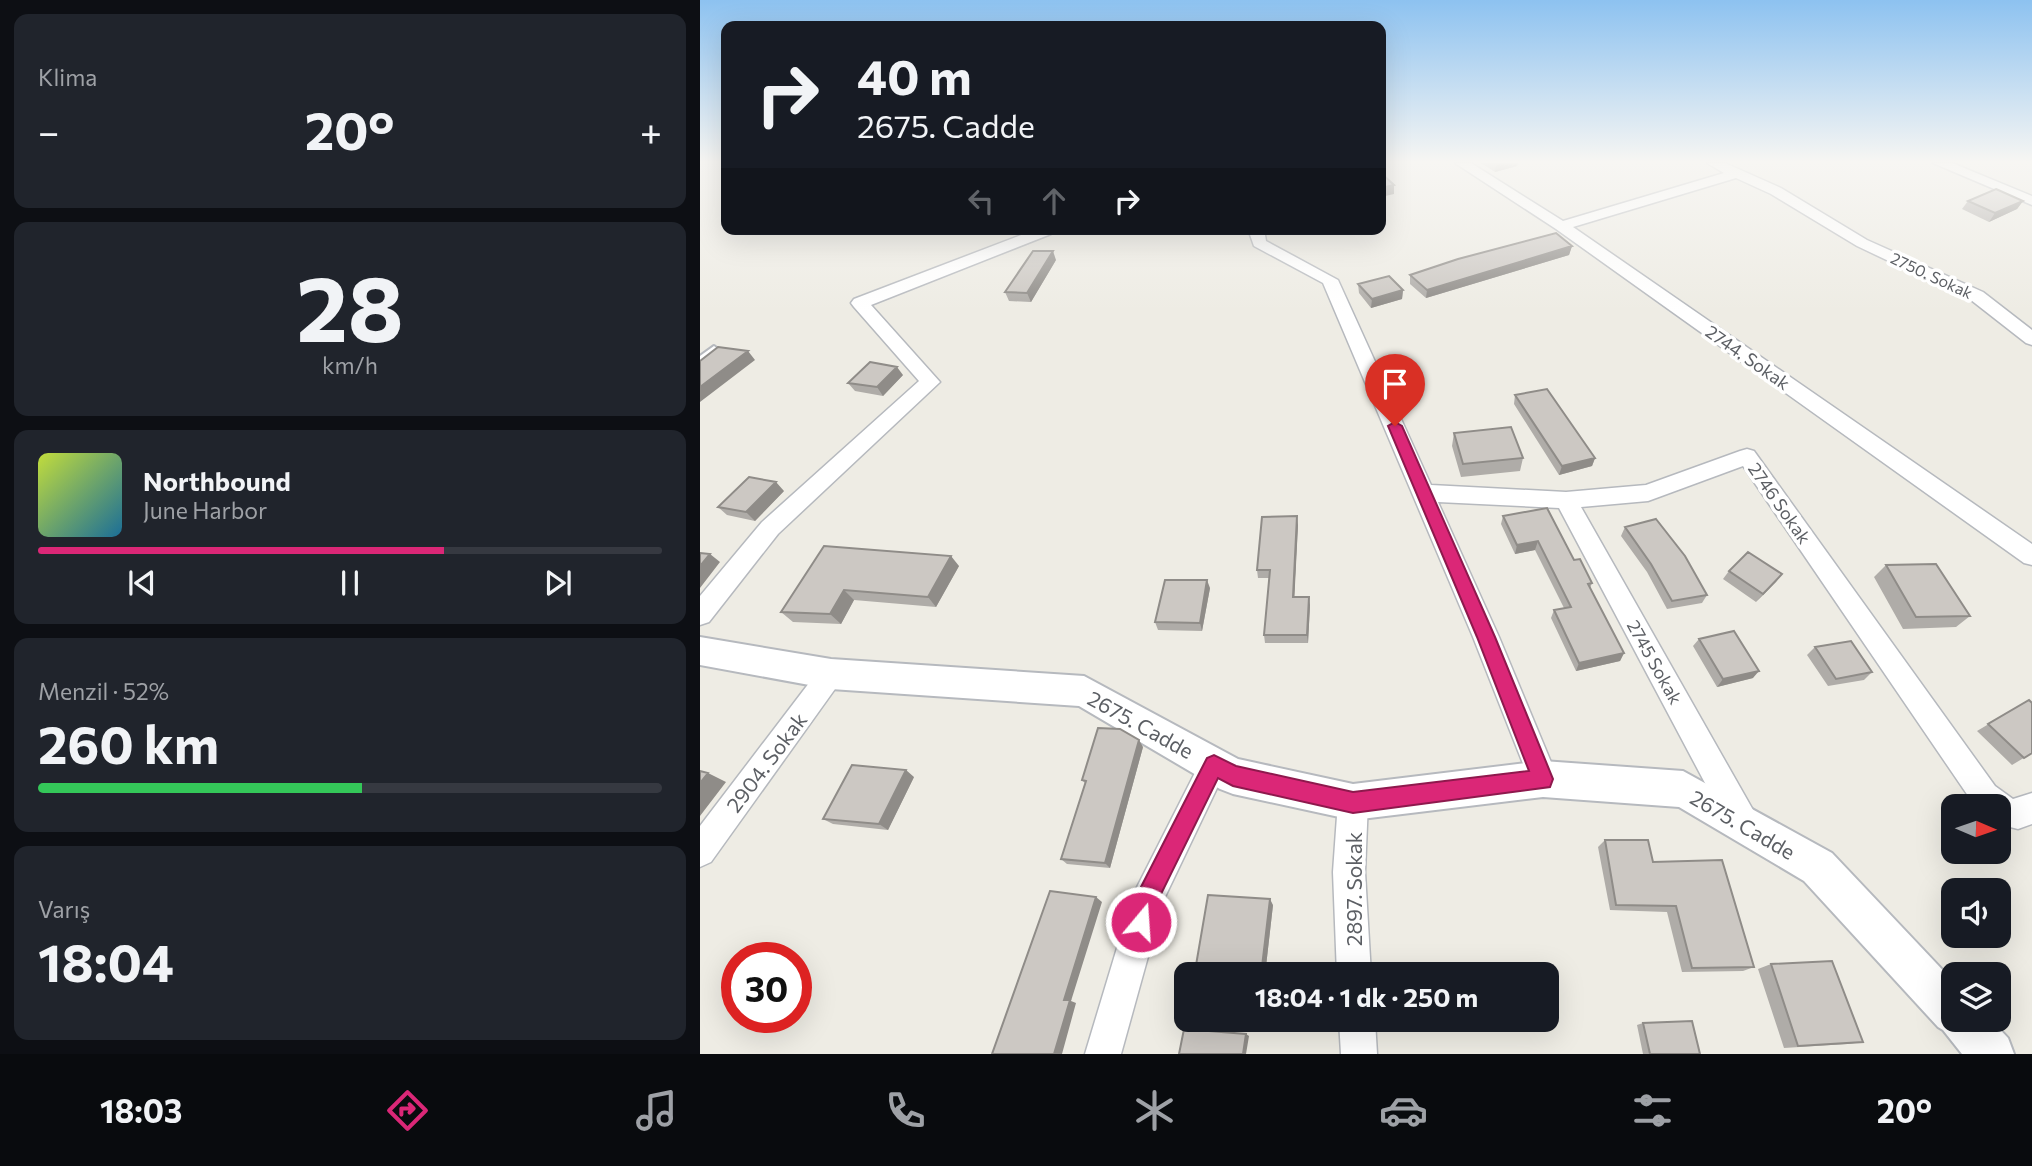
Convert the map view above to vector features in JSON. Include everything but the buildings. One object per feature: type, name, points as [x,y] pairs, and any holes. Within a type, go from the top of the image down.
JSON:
[{"type":"street","name":"2744. Sokak","points":[[1538,212],[2032,556]]},
{"type":"street","points":[[1560,226],[1607,212]]},
{"type":"street","name":"2750. Sokak","points":[[1811,212],[1862,243],[1977,296],[2013,321],[2032,339]]},
{"type":"street","points":[[700,614],[770,528],[930,382],[860,303],[1033,235]]},
{"type":"street","points":[[1257,235],[1259,243],[1330,280],[1377,382],[1422,493],[1486,637],[1543,779]]},
{"type":"street","points":[[2013,321],[2032,324]]},
{"type":"street","name":"2746 Sokak","points":[[1422,493],[1566,500],[1648,493],[1747,456],[1985,796],[2021,812]]},
{"type":"street","name":"2745 Sokak","points":[[1566,500],[1744,824]]},
{"type":"street","name":"2675. Cadde","points":[[700,652],[831,674],[1084,691],[1233,775],[1353,802],[1543,779],[1683,789],[1818,867],[1941,999]]},
{"type":"street","name":"2904. Sokak","points":[[700,850],[831,674]]},
{"type":"street","points":[[1103,1054],[1149,895],[1214,765]]},
{"type":"street","name":"2897. Sokak","points":[[1353,802],[1349,872],[1353,962]]},
{"type":"street","points":[[1358,1032],[1359,1054]]},
{"type":"street","points":[[1972,1032],[1992,1054]]},
{"type":"lane","points":[[700,360],[714,349]]},
{"type":"route","points":[[1141,922],[1149,895],[1214,765],[1233,775],[1353,802],[1543,779],[1486,637],[1395,426]]}]
